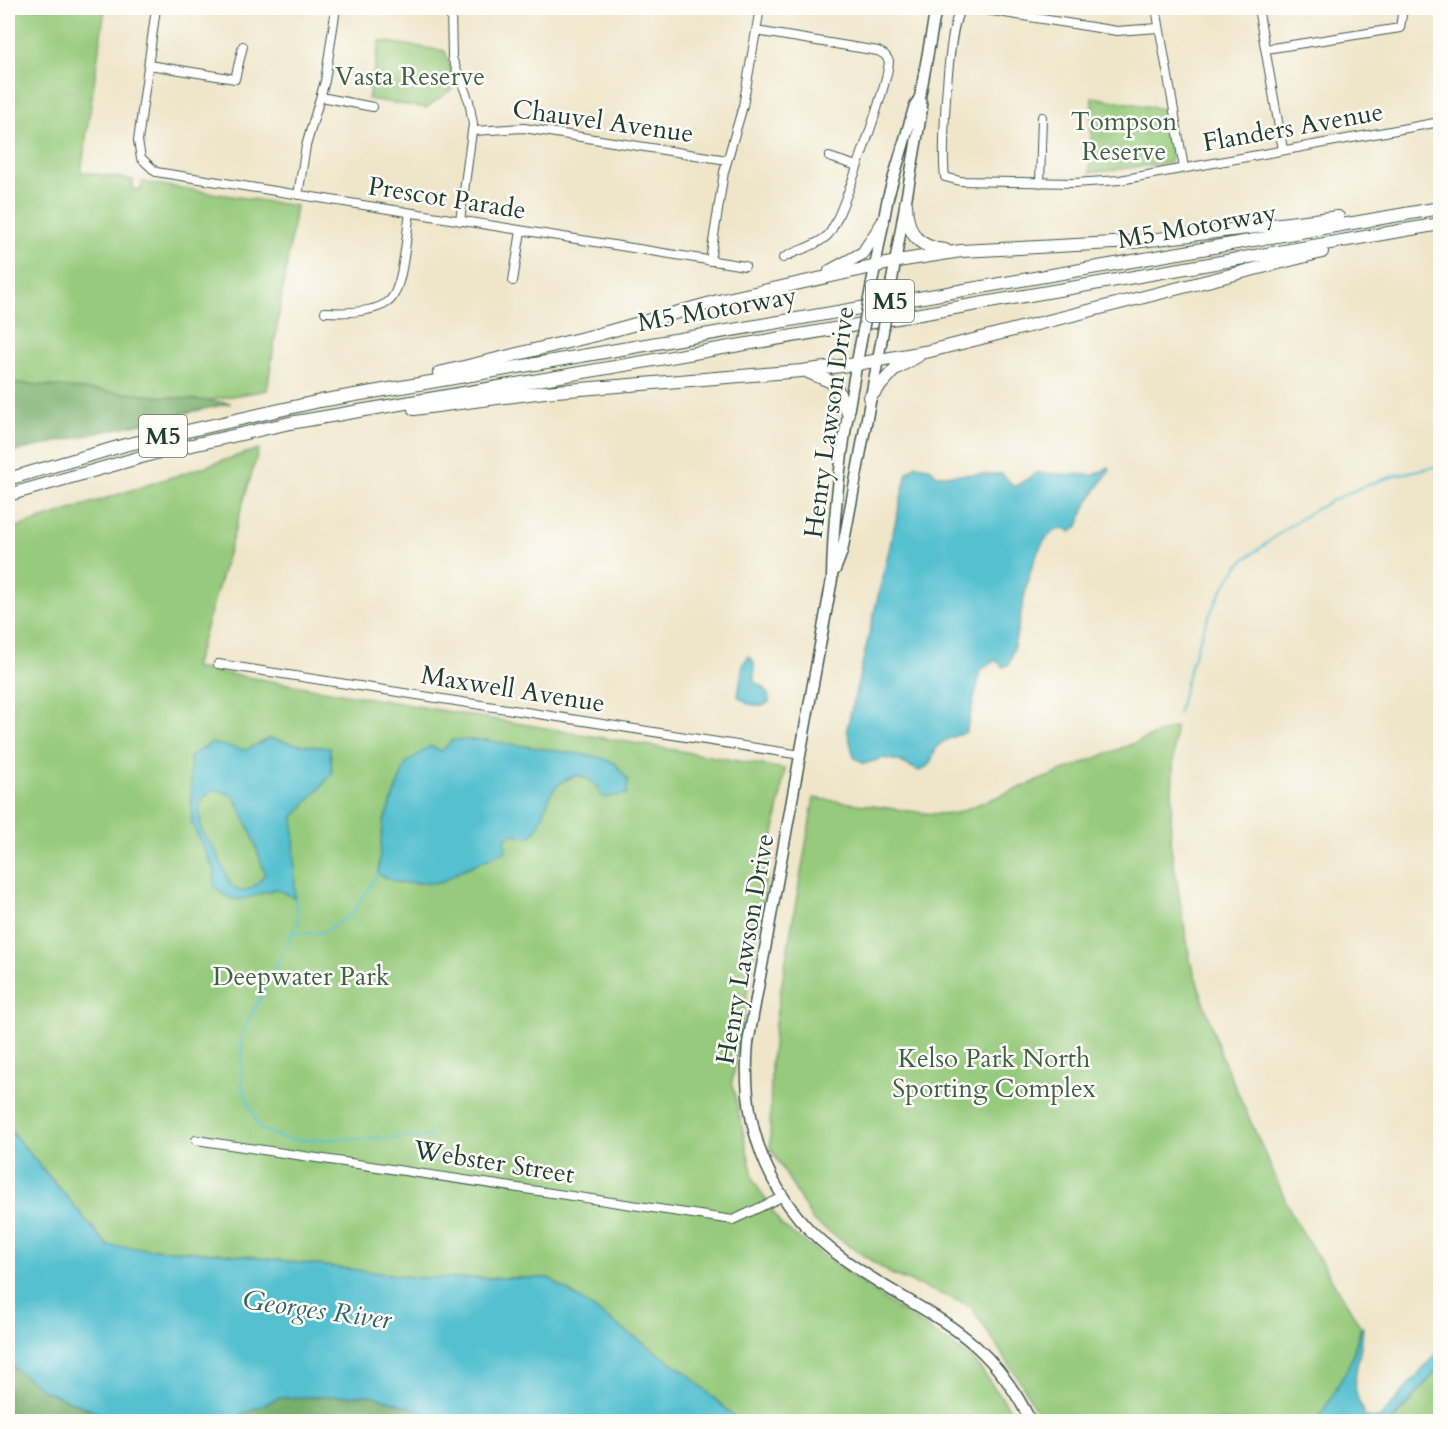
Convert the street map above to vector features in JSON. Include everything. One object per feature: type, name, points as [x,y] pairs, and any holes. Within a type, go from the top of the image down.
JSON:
[{"type":"highway","points":[[906,204],[907,220],[915,239],[926,246],[961,251]]},
{"type":"highway","points":[[320,401],[597,335],[718,301],[895,262],[961,251],[1133,242],[1440,206]]},
{"type":"highway","name":"M5 Motorway","points":[[8,479],[125,445],[320,401],[1440,206]]},
{"type":"highway","points":[[816,278],[863,253],[883,222]]},
{"type":"highway","points":[[290,423],[536,393],[801,371],[857,364],[930,351],[1225,274],[1439,224]]},
{"type":"highway","name":"M5 Motorway","points":[[8,495],[152,454],[290,423],[1439,224]]},
{"type":"highway","points":[[870,398],[895,369],[930,351]]},
{"type":"highway","points":[[801,371],[820,375],[834,383],[848,413]]},
{"type":"main road","name":"Henry Lawson Drive","points":[[936,8],[920,98],[897,164],[883,222],[848,413],[832,536],[832,579],[753,1011],[746,1070],[747,1102],[756,1140],[767,1171],[782,1197],[812,1232],[847,1262],[917,1303],[968,1337],[988,1356],[1004,1376],[1031,1422]]},
{"type":"main road","name":"Henry Lawson Drive","points":[[832,579],[842,552],[881,343],[921,110],[920,98]]},
{"type":"street","points":[[156,8],[149,65],[236,82],[243,46]]},
{"type":"street","points":[[298,195],[306,146],[321,97],[336,8]]},
{"type":"street","points":[[452,8],[452,58],[469,102],[473,131],[460,221]]},
{"type":"street","points":[[710,261],[727,160],[742,114],[760,8]]},
{"type":"street","name":"Flanders Avenue","points":[[1158,28],[1124,32],[973,8],[960,11],[951,46],[945,177],[951,181],[1040,183],[1112,181],[1440,122]]},
{"type":"street","points":[[1156,8],[1184,168]]},
{"type":"street","points":[[1258,8],[1283,150]]},
{"type":"street","points":[[1266,50],[1400,28],[1403,8]]},
{"type":"street","points":[[756,31],[874,50],[885,55],[888,68],[857,166],[832,229],[817,242],[783,258]]},
{"type":"street","name":"Prescot Parade","points":[[149,65],[138,141],[144,164],[156,172],[745,266]]},
{"type":"street","points":[[321,97],[373,107]]},
{"type":"street","points":[[1040,183],[1042,117]]},
{"type":"street","name":"Chauvel Avenue","points":[[473,131],[524,128],[727,160]]},
{"type":"street","points":[[829,157],[857,166]]},
{"type":"street","points":[[325,312],[345,313],[373,307],[392,298],[398,285],[410,213]]},
{"type":"street","points":[[513,281],[521,231]]},
{"type":"street","name":"Maxwell Avenue","points":[[218,664],[801,755]]},
{"type":"street","name":"Webster Street","points":[[196,1140],[733,1220],[782,1197]]},
{"type":"green space","points":[[8,8],[105,8],[81,172],[133,180],[133,189],[141,190],[142,182],[296,206],[267,390],[146,411],[8,389]]},
{"type":"green space","name":"Vasta Reserve","points":[[380,41],[445,51],[456,86],[426,108],[368,99]]},
{"type":"green space","name":"Tompson Reserve","points":[[1092,97],[1163,109],[1172,157],[1169,163],[1090,173]]},
{"type":"green space","points":[[8,382],[231,403],[8,453]]},
{"type":"green space","name":"Deepwater Park","points":[[259,449],[194,668],[785,769],[732,1083],[754,1181],[781,1225],[896,1308],[973,1359],[1019,1421],[739,1421],[688,1374],[549,1278],[420,1278],[230,1254],[108,1246],[8,1128],[8,530]]},
{"type":"green space","name":"Kelso Park North Sporting Complex","points":[[1175,727],[1170,841],[1190,960],[1221,1055],[1293,1217],[1361,1327],[1349,1366],[1318,1421],[1041,1421],[1025,1389],[971,1306],[891,1274],[813,1221],[770,1147],[771,1066],[775,1023],[814,798],[932,814],[956,813]]},
{"type":"green space","points":[[8,1363],[40,1385],[71,1402],[104,1414],[142,1421],[8,1421]]},
{"type":"green space","points":[[1440,1367],[1440,1421],[1392,1422]]},
{"type":"green space","points":[[373,1395],[427,1413],[439,1421],[218,1422],[232,1419],[278,1398]]},
{"type":"water","points":[[916,465],[929,467],[937,475],[1002,474],[1014,487],[1037,473],[1095,475],[1109,467],[1110,470],[1086,505],[1078,526],[1071,532],[1065,528],[1055,531],[1043,543],[1030,574],[1009,664],[1003,667],[996,660],[981,670],[966,732],[942,743],[936,749],[928,765],[919,771],[899,761],[883,758],[864,764],[854,757],[847,729],[907,473]]},
{"type":"water","points":[[749,656],[754,662],[754,682],[763,687],[768,694],[769,702],[763,706],[748,704],[738,696],[743,664]]},
{"type":"water","points":[[270,738],[295,744],[330,748],[332,774],[294,817],[295,898],[276,889],[243,899],[235,899],[221,893],[214,886],[215,871],[192,824],[190,757],[211,743],[246,750]],"holes":[[[215,789],[234,796],[251,832],[265,874],[256,885],[242,892],[230,884],[217,853],[201,830],[199,801]]]},
{"type":"water","points":[[452,740],[484,740],[598,757],[615,763],[628,780],[627,794],[603,798],[594,783],[579,775],[557,786],[547,802],[541,821],[529,838],[514,834],[505,838],[506,851],[462,870],[440,883],[399,883],[378,874],[383,824],[406,763],[430,746],[442,751]]},
{"type":"water","name":"Georges River","points":[[8,1128],[108,1246],[230,1254],[420,1278],[549,1278],[688,1374],[739,1421],[439,1421],[427,1413],[372,1395],[278,1398],[232,1419],[217,1421],[142,1421],[108,1417],[43,1390],[8,1363]]},
{"type":"water","points":[[1363,1324],[1355,1380],[1359,1402],[1365,1416],[1373,1419],[1381,1417],[1440,1349],[1440,1367],[1392,1421],[1318,1421],[1349,1366]]},
{"type":"waterway","points":[[1178,714],[1200,637],[1217,600],[1241,563],[1303,517],[1346,494],[1392,477],[1440,466]]},
{"type":"waterway","points":[[291,933],[322,933],[351,915],[378,874]]},
{"type":"waterway","points":[[295,898],[298,922],[242,1034],[242,1087],[259,1128],[288,1140],[432,1137]]}]
